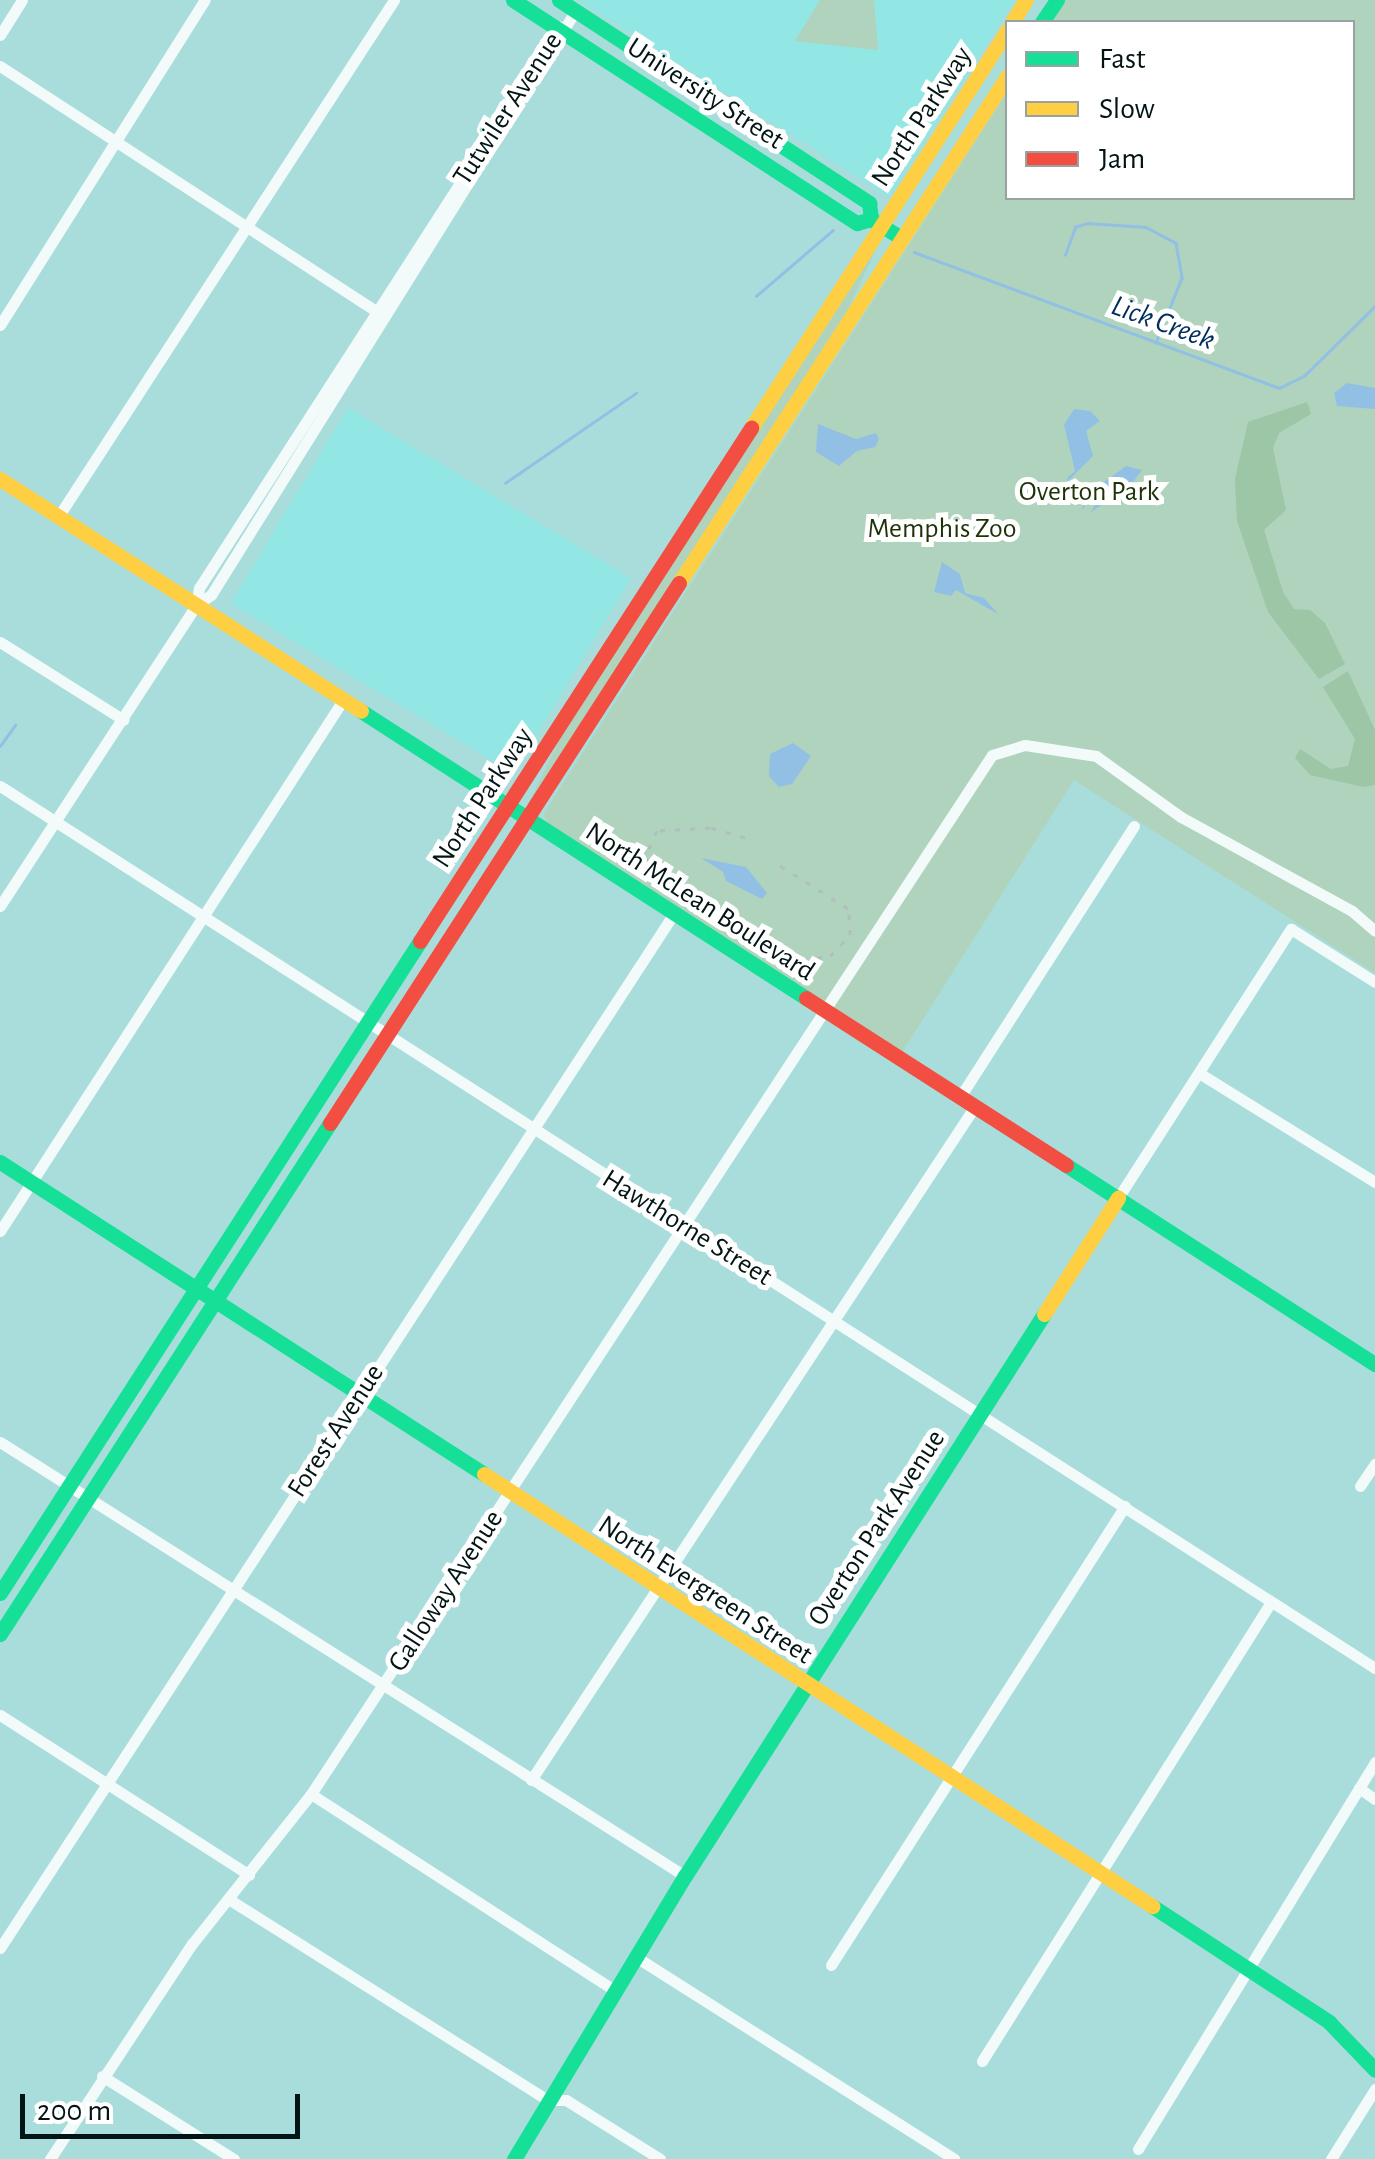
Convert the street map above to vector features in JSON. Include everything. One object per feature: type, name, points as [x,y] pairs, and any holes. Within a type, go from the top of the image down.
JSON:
[{"type":"main road","name":"University Street","points":[[513,0],[856,223],[876,223],[901,238]]},
{"type":"main road","name":"University Street","points":[[559,0],[869,202],[876,223]]},
{"type":"main road","name":"North Parkway","points":[[0,1593],[506,808],[876,223],[1005,34]]},
{"type":"main road","name":"North Parkway","points":[[0,1634],[218,1303],[1005,81]]},
{"type":"main road","points":[[701,120],[714,101]]},
{"type":"main road","points":[[719,132],[732,113]]},
{"type":"main road","name":"North McLean Boulevard","points":[[0,479],[1375,1364]]},
{"type":"main road","name":"North Evergreen Street","points":[[0,1162],[360,1392],[657,1590],[1248,1968],[1329,2022],[1375,2070]]},
{"type":"main road","name":"Overton Park Avenue","points":[[514,2159],[685,1876],[1118,1198]]},
{"type":"street","points":[[0,35],[22,0]]},
{"type":"street","points":[[0,325],[205,0]]},
{"type":"street","points":[[58,517],[394,0]]},
{"type":"street","name":"Tutwiler Avenue","points":[[0,906],[196,605],[211,595],[291,458],[576,10]]},
{"type":"street","points":[[0,66],[383,315]]},
{"type":"street","points":[[0,642],[124,720]]},
{"type":"street","points":[[0,1232],[343,700]]},
{"type":"street","name":"Galloway Avenue","points":[[50,2159],[192,1944],[312,1794],[827,1012],[986,762],[1025,744],[1096,756],[1181,817],[1352,910],[1375,931]]},
{"type":"street","name":"Hawthorne Street","points":[[0,786],[202,914],[365,1026],[981,1412],[1375,1668]]},
{"type":"street","points":[[960,1096],[1134,826]]},
{"type":"street","name":"Forest Avenue","points":[[0,1948],[673,915]]},
{"type":"street","name":"Overton Park Avenue","points":[[1118,1198],[1291,930],[1375,982]]},
{"type":"street","points":[[1199,1074],[1375,1182]]},
{"type":"street","points":[[531,1780],[974,1106]]},
{"type":"street","points":[[0,1442],[67,1488],[236,1586],[384,1686],[685,1876]]},
{"type":"street","points":[[1360,1486],[1375,1464]]},
{"type":"street","points":[[830,1966],[1125,1506]]},
{"type":"street","points":[[982,2061],[1271,1602]]},
{"type":"street","points":[[0,1715],[249,1875]]},
{"type":"street","points":[[1138,2148],[1375,1762]]},
{"type":"street","points":[[1359,1788],[1375,1798]]},
{"type":"street","points":[[312,1794],[616,1991]]},
{"type":"street","points":[[230,1900],[548,2100],[566,2100],[660,2159]]},
{"type":"street","points":[[636,1957],[948,2157]]},
{"type":"street","points":[[102,2076],[234,2159]]},
{"type":"street","points":[[1331,2159],[1375,2089]]},
{"type":"shaded area","points":[[578,0],[1015,0],[889,197]]},
{"type":"shaded area","points":[[1347,383],[1375,388],[1375,409],[1337,406],[1334,393]]},
{"type":"shaded area","points":[[348,408],[631,578],[513,773],[231,603]]},
{"type":"shaded area","points":[[1074,409],[1090,411],[1100,421],[1086,431],[1093,456],[1069,480],[1081,494],[1088,491],[1083,511],[1082,500],[1067,483],[1068,477],[1075,471],[1064,425]]},
{"type":"shaded area","points":[[818,424],[856,439],[876,433],[879,439],[875,447],[857,451],[839,466],[816,452]]},
{"type":"shaded area","points":[[1126,466],[1142,470],[1133,482],[1116,482],[1110,499],[1090,513],[1099,500],[1096,488]]},
{"type":"shaded area","points":[[942,562],[960,574],[965,593],[984,598],[998,614],[956,590],[951,596],[934,592]]},
{"type":"shaded area","points":[[793,743],[811,756],[792,784],[779,787],[769,776],[770,754]]},
{"type":"shaded area","points":[[701,858],[746,867],[767,893],[762,899],[726,881],[723,872]]},
{"type":"green space","points":[[820,0],[874,0],[878,50],[795,41]]},
{"type":"green space","name":"Overton Park","points":[[1066,0],[1375,0],[1375,973],[1074,780],[901,1054],[547,824],[544,813],[1005,95],[1005,200],[1355,200],[1355,20],[1053,20]]},
{"type":"green space","points":[[876,249],[845,316],[528,804],[560,739]]},
{"type":"green space","points":[[1307,402],[1311,414],[1279,433],[1273,448],[1286,510],[1264,530],[1283,592],[1294,609],[1310,610],[1325,623],[1345,664],[1319,679],[1268,612],[1237,521],[1235,479],[1248,422]]},
{"type":"green space","points":[[1348,671],[1375,730],[1375,785],[1364,787],[1310,775],[1295,758],[1300,749],[1331,769],[1348,766],[1355,739],[1323,687]]},
{"type":"waterway","points":[[1065,255],[1075,227],[1087,223],[1146,227],[1176,243],[1182,278],[1156,343]]},
{"type":"waterway","points":[[756,296],[833,230]]},
{"type":"waterway","name":"Lick Creek","points":[[914,252],[1279,388],[1304,376],[1375,306]]},
{"type":"waterway","name":"Lick Creek","points":[[505,483],[636,393]]},
{"type":"waterway","points":[[0,746],[15,725]]},
{"type":"railway","points":[[745,838],[710,828],[657,831],[645,858],[784,951],[802,960],[830,956],[850,935],[848,909],[775,863]]},
{"type":"traffic: fast","points":[[513,0],[857,223],[871,219],[901,238]]},
{"type":"traffic: fast","points":[[559,0],[869,203],[871,219]]},
{"type":"traffic: fast","points":[[1043,20],[1057,0]]},
{"type":"traffic: fast","points":[[361,711],[806,998]]},
{"type":"traffic: fast","points":[[0,1593],[420,941]]},
{"type":"traffic: fast","points":[[0,1634],[330,1123]]},
{"type":"traffic: fast","points":[[0,1162],[484,1474]]},
{"type":"traffic: fast","points":[[1066,1165],[1375,1364]]},
{"type":"traffic: fast","points":[[514,2159],[685,1876],[1044,1314]]},
{"type":"traffic: fast","points":[[1152,1906],[1329,2022],[1375,2070]]},
{"type":"traffic: slow","points":[[1013,20],[1026,0]]},
{"type":"traffic: slow","points":[[751,428],[1005,34]]},
{"type":"traffic: slow","points":[[679,583],[1005,80]]},
{"type":"traffic: slow","points":[[0,479],[361,711]]},
{"type":"traffic: slow","points":[[1044,1314],[1118,1198]]},
{"type":"traffic: slow","points":[[484,1474],[1152,1906]]},
{"type":"traffic: jam","points":[[420,941],[751,428]]},
{"type":"traffic: jam","points":[[330,1123],[679,583]]},
{"type":"traffic: jam","points":[[806,998],[1066,1165]]},
{"type":"park label","name":"Memphis Zoo","points":[[942,529]]}]
